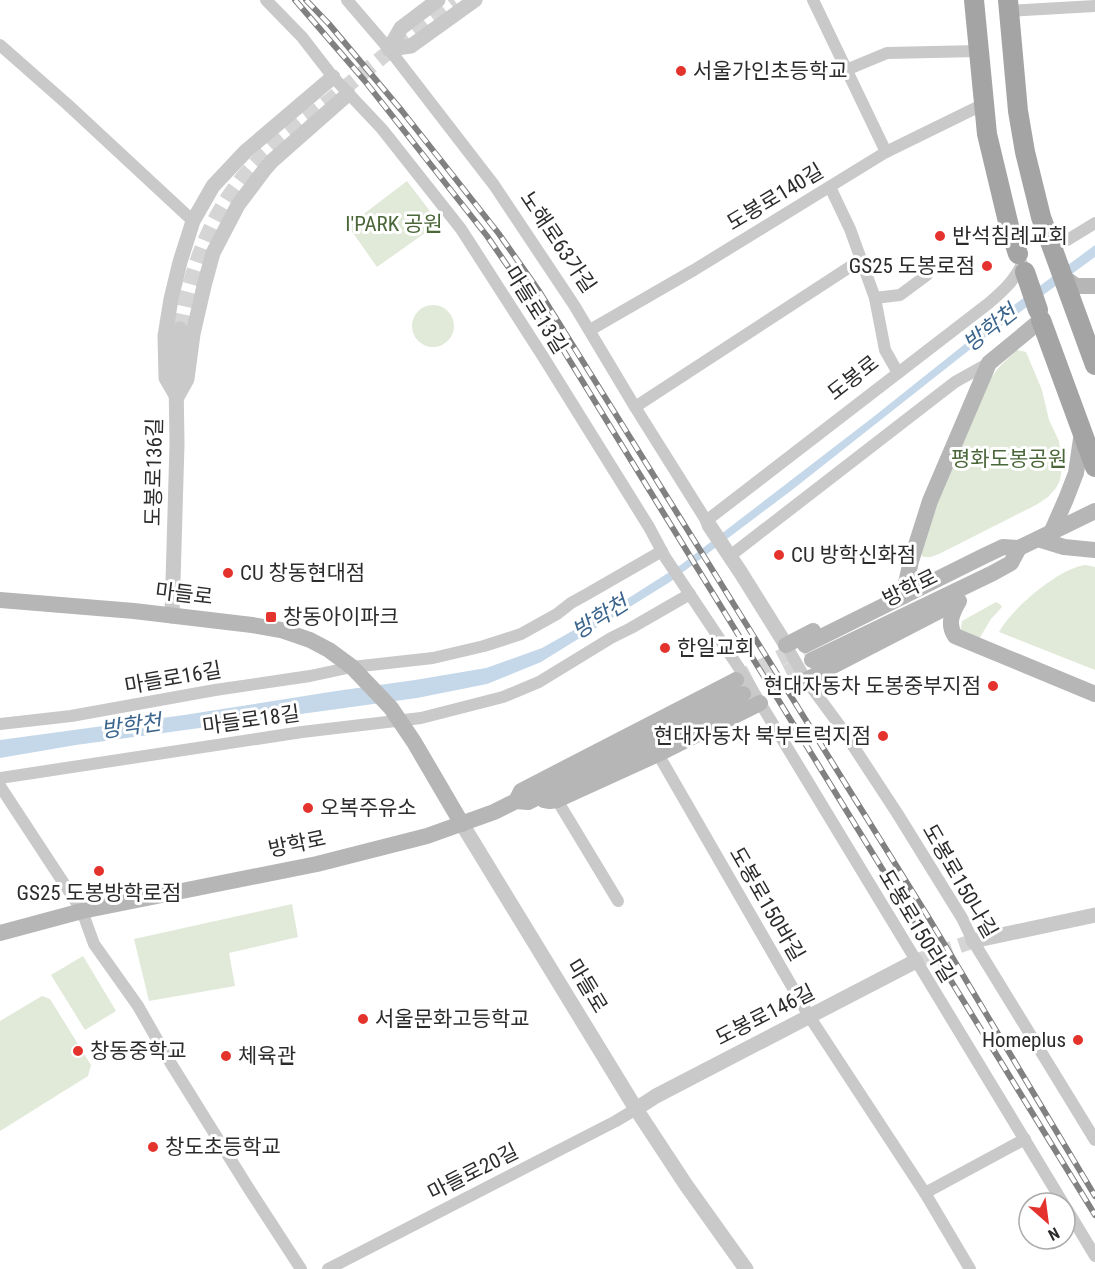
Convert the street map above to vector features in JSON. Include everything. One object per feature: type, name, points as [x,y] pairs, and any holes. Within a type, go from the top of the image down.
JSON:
[{"type":"main road","points":[[974,0],[987,134],[1009,226],[1095,466]]},
{"type":"main road","points":[[1009,5],[1018,111],[1025,152],[1041,217],[1095,365]]},
{"type":"main road","points":[[1065,285],[1086,287],[1094,283]]},
{"type":"main road","points":[[906,583],[930,501],[989,363],[1040,315]]},
{"type":"main road","points":[[1082,432],[1076,473],[1066,499],[1045,536],[1065,547],[1095,550]]},
{"type":"main road","name":"방학로","points":[[1019,548],[1011,563],[993,573],[809,652],[984,556],[1003,547],[1019,548],[1095,511]]},
{"type":"main road","points":[[786,645],[965,553],[984,556]]},
{"type":"main road","points":[[806,680],[982,588],[993,573]]},
{"type":"main road","name":"마들로","points":[[0,600],[252,625],[281,630],[310,640],[329,650],[356,670],[396,714],[462,824]]},
{"type":"main road","points":[[958,601],[950,623],[955,636],[1095,694]]},
{"type":"main road","points":[[739,681],[570,756],[548,769],[537,790],[550,801],[557,800],[760,703]]},
{"type":"main road","name":"방학로","points":[[0,933],[82,911],[317,864],[426,836],[494,812],[516,801],[528,802],[537,790],[739,681]]},
{"type":"street","name":"마들로13길","points":[[266,0],[302,36],[333,77],[382,129],[461,229],[649,527],[739,681]]},
{"type":"street","name":"노해로63가길","points":[[347,0],[390,49],[494,185],[550,266],[707,523]]},
{"type":"street","points":[[390,49],[401,28],[438,0]]},
{"type":"street","points":[[390,49],[411,46],[475,0]]},
{"type":"street","points":[[813,0],[886,152]]},
{"type":"street","points":[[1009,5],[1095,6]]},
{"type":"street","points":[[0,45],[193,221]]},
{"type":"street","points":[[846,70],[887,53],[979,51]]},
{"type":"street","points":[[177,397],[166,378],[165,336],[180,262],[193,221],[213,186],[246,151],[333,77]]},
{"type":"street","points":[[177,397],[187,379],[193,334],[213,253],[238,205],[265,169],[348,94]]},
{"type":"street","name":"도봉로140길","points":[[590,330],[694,270],[886,152],[984,104]]},
{"type":"street","points":[[246,151],[257,151],[263,154],[266,160],[265,169]]},
{"type":"street","points":[[830,187],[862,259],[875,297],[885,350],[898,373]]},
{"type":"street","points":[[1053,250],[1095,223]]},
{"type":"street","points":[[635,406],[862,259]]},
{"type":"street","name":"도봉로","points":[[707,523],[1001,293],[1017,276],[1022,263]]},
{"type":"street","points":[[875,297],[900,296],[927,275]]},
{"type":"street","name":"도봉로136길","points":[[172,616],[177,358],[180,328]]},
{"type":"street","points":[[727,553],[955,382],[989,363]]},
{"type":"street","points":[[707,523],[786,645]]},
{"type":"street","points":[[356,670],[433,658],[484,646],[521,634],[557,614],[589,592],[664,554]]},
{"type":"street","points":[[396,714],[421,718],[503,697],[539,682],[690,594]]},
{"type":"street","name":"도봉로150나길","points":[[786,645],[806,680],[840,726],[897,813],[1095,1140]]},
{"type":"street","name":"마들로16길","points":[[0,724],[71,716],[215,690],[356,670]]},
{"type":"street","name":"도봉로150라길","points":[[739,681],[760,703],[1056,1191]]},
{"type":"street","name":"마들로18길","points":[[0,778],[366,724],[396,714]]},
{"type":"street","name":"도봉로150바길","points":[[657,754],[810,1016],[925,1193],[970,1269]]},
{"type":"street","points":[[0,786],[82,911],[94,944],[138,1006],[170,1062],[301,1269]]},
{"type":"street","points":[[557,800],[618,901]]},
{"type":"street","name":"마들로","points":[[462,824],[636,1109],[686,1185],[746,1269]]},
{"type":"street","points":[[973,941],[1095,915]]},
{"type":"street","name":"도봉로146길","points":[[636,1109],[656,1096],[916,962]]},
{"type":"street","name":"마들로20길","points":[[328,1269],[636,1109]]},
{"type":"street","points":[[925,1193],[1024,1139]]},
{"type":"street","name":"도봉로150라길","points":[[1077,1226],[1095,1256]]},
{"type":"green space","name":"I'PARK 공원","points":[[407,181],[439,223],[377,267],[348,226]]},
{"type":"green space","points":[[433,305],[441,306],[448,311],[453,318],[453,334],[448,341],[441,346],[433,347],[425,346],[418,341],[413,334],[412,326],[413,318],[418,311],[425,306]]},
{"type":"green space","name":"평화도봉공원","points":[[1017,350],[1026,352],[1042,390],[1049,420],[1059,441],[1062,467],[1060,480],[1048,497],[1036,505],[941,553],[923,557],[920,544],[991,378]]},
{"type":"green space","points":[[1086,565],[1095,567],[1095,670],[999,632],[1014,612],[1037,591],[1063,573]]},
{"type":"green space","points":[[996,602],[1002,607],[991,619],[979,639],[963,633],[962,621]]},
{"type":"green space","points":[[292,904],[298,937],[229,953],[235,986],[149,1001],[134,939]]},
{"type":"green space","points":[[83,956],[116,1011],[85,1030],[51,975]]},
{"type":"green space","points":[[42,996],[50,999],[91,1065],[88,1076],[0,1131],[0,1021]]},
{"type":"water","name":"방학천","points":[[1095,245],[1095,257],[982,340],[792,490],[670,582],[541,662],[487,684],[417,698],[76,745],[0,758],[0,740],[184,715],[486,668],[542,648],[613,608],[682,564],[872,418],[1010,308]]},
{"type":"tunnel","points":[[180,329],[188,290],[200,252],[217,215],[239,182],[282,138],[454,0]]},
{"type":"tunnel","points":[[736,680],[805,645]]},
{"type":"tunnel","points":[[743,694],[812,660]]},
{"type":"tunnel","points":[[916,961],[973,941]]},
{"type":"railway","points":[[295,0],[364,80],[487,236],[546,322],[1095,1215]]},
{"type":"railway","points":[[306,0],[402,111],[499,234],[539,291],[927,915],[1095,1196]]},
{"type":"place","name":"서울가인초등학교","points":[[681,71]]},
{"type":"place","name":"반석침례교회","points":[[940,236]]},
{"type":"place","name":"GS25 도봉로점","points":[[987,266]]},
{"type":"place","name":"CU 방학신화점","points":[[779,555]]},
{"type":"place","name":"CU 창동현대점","points":[[228,573]]},
{"type":"place","name":"창동아이파크","points":[[271,617]]},
{"type":"place","name":"한일교회","points":[[665,648]]},
{"type":"place","name":"현대자동차 도봉중부지점","points":[[993,686]]},
{"type":"place","name":"현대자동차 북부트럭지점","points":[[883,736]]},
{"type":"place","name":"오복주유소","points":[[308,808]]},
{"type":"place","name":"GS25 도봉방학로점","points":[[99,871]]},
{"type":"place","name":"서울문화고등학교","points":[[363,1019]]},
{"type":"place","name":"Homeplus","points":[[1078,1040]]},
{"type":"place","name":"창동중학교","points":[[78,1051]]},
{"type":"place","name":"체육관","points":[[226,1056]]},
{"type":"place","name":"창도초등학교","points":[[153,1147]]}]
